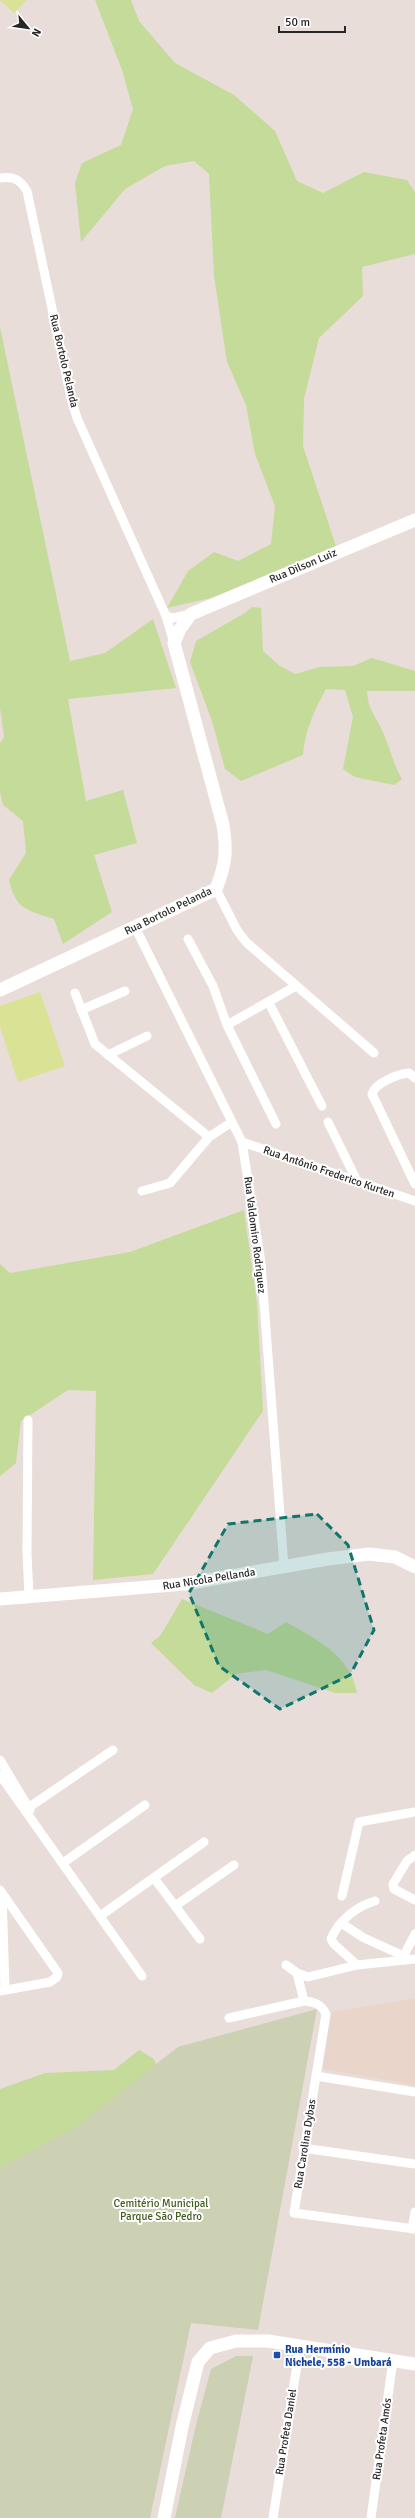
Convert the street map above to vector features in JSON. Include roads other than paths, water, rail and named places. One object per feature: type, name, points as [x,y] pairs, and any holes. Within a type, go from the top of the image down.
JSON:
[{"type":"street","name":"Rua Bortolo Pelanda","points":[[0,178],[8,176],[17,179],[27,190],[71,398],[77,418],[166,616],[223,825],[227,850],[223,872],[216,889],[0,990]]},
{"type":"street","name":"Rua Dilson Luiz","points":[[192,614],[415,520]]},
{"type":"street","points":[[166,616],[180,617],[192,614]]},
{"type":"street","points":[[174,643],[180,629],[192,614]]},
{"type":"street","points":[[216,889],[241,936],[296,986],[374,1053]]},
{"type":"street","name":"Rua Valdomiro Rodriguez","points":[[135,927],[242,1142],[261,1264],[284,1567]]},
{"type":"street","points":[[188,938],[213,986],[227,1025],[276,1124]]},
{"type":"street","points":[[227,1025],[269,1003],[296,986]]},
{"type":"street","points":[[82,1010],[125,991]]},
{"type":"street","points":[[75,993],[95,1044],[209,1137]]},
{"type":"street","points":[[269,1003],[322,1106]]},
{"type":"street","points":[[108,1055],[147,1036]]},
{"type":"street","points":[[415,1078],[409,1073],[399,1075],[378,1086],[372,1094],[415,1184]]},
{"type":"street","points":[[142,1191],[170,1183],[209,1137],[232,1122]]},
{"type":"street","points":[[328,1122],[358,1182]]},
{"type":"street","name":"Rua Antônio Frederico Kurten","points":[[242,1142],[415,1201]]},
{"type":"street","points":[[28,1420],[27,1553],[29,1596]]},
{"type":"street","name":"Rua Nicola Pellanda","points":[[0,1599],[185,1584],[328,1559],[369,1554],[395,1557],[415,1567]]},
{"type":"street","points":[[27,1808],[113,1750]]},
{"type":"street","points":[[0,1760],[34,1823],[142,1976]]},
{"type":"street","points":[[0,1775],[27,1808]]},
{"type":"street","points":[[63,1863],[145,1806]]},
{"type":"street","points":[[342,1896],[359,1822],[415,1812]]},
{"type":"street","points":[[100,1916],[204,1842]]},
{"type":"street","points":[[415,1855],[407,1861],[393,1884],[394,1889],[415,1900]]},
{"type":"street","points":[[175,1906],[234,1865]]},
{"type":"street","points":[[154,1878],[200,1939]]},
{"type":"street","points":[[1,1891],[58,1973],[57,1977],[50,1982],[2,1991],[1,1891]]},
{"type":"street","points":[[357,1965],[334,1944],[331,1939],[341,1923],[354,1911],[375,1901]]},
{"type":"street","points":[[341,1923],[364,1938],[403,1957],[415,1959]]},
{"type":"street","points":[[403,1957],[415,1934]]},
{"type":"street","points":[[286,1964],[297,1973],[308,1977],[357,1965],[403,1957]]},
{"type":"street","points":[[229,2018],[304,2001],[297,1973]]},
{"type":"street","name":"Rua Carolina Dybas","points":[[304,2001],[314,2002],[320,2005],[326,2014],[303,2148],[294,2213],[413,2229]]},
{"type":"street","points":[[316,2076],[415,2092]]},
{"type":"street","points":[[303,2148],[415,2164]]},
{"type":"street","points":[[413,2229],[415,2212]]},
{"type":"street","points":[[164,2518],[182,2427],[198,2362],[210,2348],[236,2341],[268,2341],[415,2364]]},
{"type":"street","name":"Rua Profeta Daniel","points":[[273,2518],[300,2346]]},
{"type":"street","name":"Rua Profeta Amós","points":[[371,2518],[393,2360]]},
{"type":"place","name":"Rua Hermínio Nichele, 558 - Umbará","points":[[277,2355]]},
{"type":"park label","name":"Cemitério Municipal Parque São Pedro","points":[[161,2209]]}]
